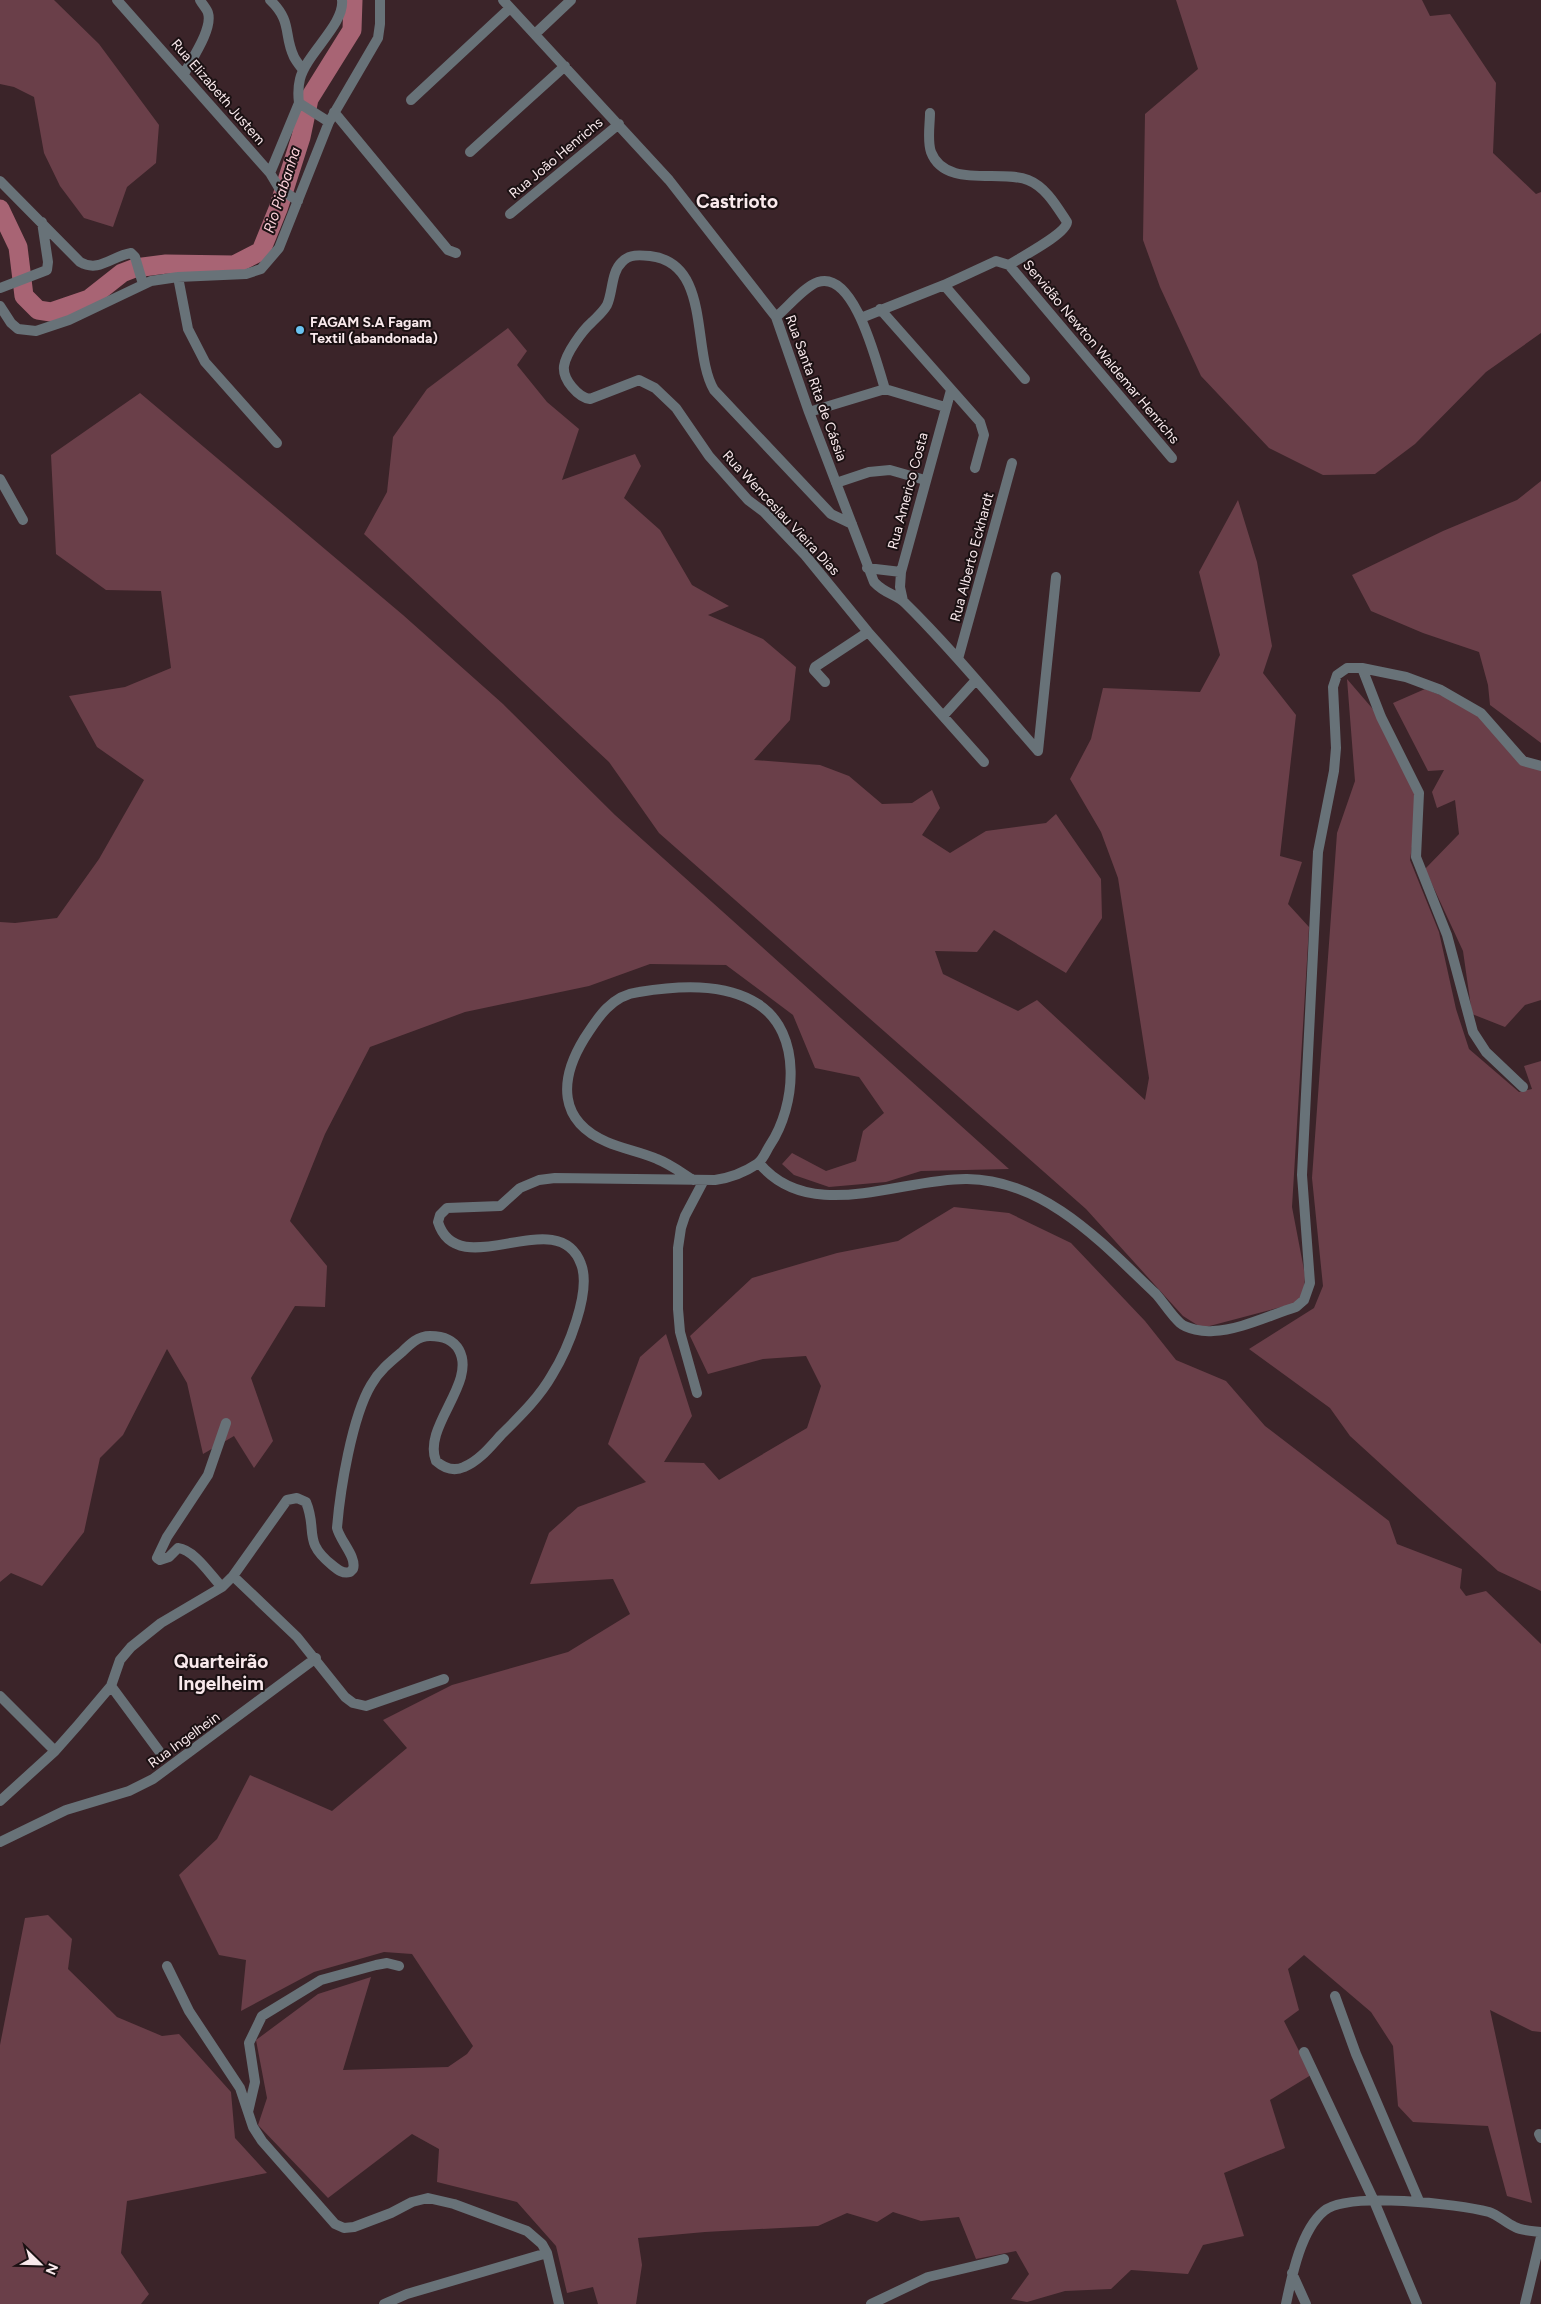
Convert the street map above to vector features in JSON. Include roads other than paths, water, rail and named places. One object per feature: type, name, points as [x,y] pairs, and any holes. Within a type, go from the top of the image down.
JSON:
[{"type":"street","name":"Rua Elizabeth Justem","points":[[117,0],[270,173],[278,188],[293,199]]},
{"type":"street","points":[[184,74],[206,32],[209,22],[208,13],[200,0]]},
{"type":"street","points":[[270,0],[279,8],[286,21],[294,56],[303,70]]},
{"type":"street","points":[[270,173],[301,105],[298,91],[303,70],[339,15],[342,0]]},
{"type":"street","points":[[0,306],[11,323],[18,329],[36,331],[68,320],[142,279],[246,274],[261,270],[279,248],[293,199],[329,117],[378,38],[380,0]]},
{"type":"street","points":[[535,34],[571,0]]},
{"type":"street","points":[[411,100],[507,4]]},
{"type":"street","name":"Rua Santa Rita de Cássia","points":[[507,4],[669,180],[776,317],[809,412],[867,568],[874,582],[883,592],[904,601],[958,659],[1038,751],[1056,577]]},
{"type":"street","points":[[470,152],[565,66]]},
{"type":"street","points":[[301,105],[329,117],[448,250],[456,253]]},
{"type":"street","points":[[861,318],[944,285],[996,261],[1009,265],[1060,232],[1067,225],[1067,222],[1045,192],[1030,180],[1009,175],[965,175],[949,171],[939,164],[931,151],[930,113]]},
{"type":"street","name":"Rua João Henrichs","points":[[510,214],[619,124]]},
{"type":"street","points":[[0,181],[76,259],[87,266],[97,267],[129,253],[135,257],[142,279]]},
{"type":"street","points":[[0,288],[47,270],[48,262],[42,222]]},
{"type":"street","name":"Rua Wenceslau Vieira Dias","points":[[852,524],[831,514],[824,508],[714,390],[708,375],[692,293],[684,275],[674,264],[652,256],[634,255],[621,262],[613,282],[608,303],[576,343],[563,367],[565,378],[584,398],[590,399],[639,380],[655,388],[676,408],[709,456],[748,500],[764,512],[805,556],[868,632],[984,762]]},
{"type":"street","name":"Servidão Newton Waldemar Henrichs","points":[[1009,265],[1172,458]]},
{"type":"street","points":[[178,277],[188,329],[205,362],[277,443]]},
{"type":"street","points":[[776,317],[814,284],[825,281],[844,292],[861,318],[885,389]]},
{"type":"street","points":[[944,285],[1025,379]]},
{"type":"street","points":[[880,309],[951,390],[967,405],[983,428],[976,468]]},
{"type":"street","points":[[809,412],[885,389],[945,407]]},
{"type":"street","name":"Rua Americo Costa","points":[[904,601],[900,587],[901,572],[951,390]]},
{"type":"street","name":"Rua Alberto Eckhardt","points":[[958,659],[1012,463]]},
{"type":"street","points":[[836,483],[869,472],[890,470],[925,480]]},
{"type":"street","points":[[0,479],[23,520]]},
{"type":"street","points":[[867,568],[901,572]]},
{"type":"street","points":[[825,682],[814,668],[868,632]]},
{"type":"street","points":[[758,1163],[768,1174],[793,1188],[824,1194],[887,1191],[967,1179],[1003,1185],[1028,1192],[1046,1201],[1079,1224],[1157,1296],[1180,1323],[1187,1327],[1212,1332],[1296,1306],[1304,1300],[1310,1283],[1302,1175],[1318,852],[1332,792],[1336,748],[1333,687],[1337,675],[1345,668],[1362,668],[1406,677],[1441,690],[1481,713],[1523,761],[1541,766]]},
{"type":"street","points":[[1362,668],[1381,717],[1416,784],[1419,804],[1416,857],[1447,935],[1473,1032],[1486,1052],[1523,1087]]},
{"type":"street","points":[[944,715],[975,680]]},
{"type":"street","points":[[0,1801],[55,1751],[111,1686],[120,1660],[147,1632],[222,1588],[233,1576],[287,1500],[292,1498],[306,1502],[311,1537],[317,1552],[343,1572],[350,1572],[353,1569],[352,1558],[339,1537],[337,1528],[357,1419],[371,1385],[383,1368],[418,1339],[424,1336],[448,1338],[458,1348],[462,1357],[463,1369],[437,1433],[434,1448],[436,1461],[450,1469],[464,1468],[479,1458],[531,1404],[552,1375],[581,1306],[584,1279],[582,1265],[577,1255],[560,1242],[549,1238],[486,1247],[458,1244],[446,1238],[438,1222],[440,1215],[447,1208],[500,1206],[520,1188],[539,1180],[555,1178],[699,1180],[727,1178],[758,1163],[774,1139],[790,1094],[791,1072],[788,1052],[781,1032],[771,1017],[758,1004],[716,990],[681,987],[632,993],[618,998],[598,1016],[569,1069],[566,1098],[570,1110],[580,1126],[606,1141],[659,1159],[699,1180]]},
{"type":"street","points":[[698,1393],[680,1332],[678,1248],[683,1222],[699,1180]]},
{"type":"street","points":[[222,1588],[196,1559],[182,1548],[178,1548],[166,1559],[160,1560],[157,1558],[167,1537],[208,1475],[226,1423]]},
{"type":"street","points":[[233,1576],[298,1637],[345,1697],[360,1706],[366,1706],[444,1678]]},
{"type":"street","name":"Rua Ingelhein","points":[[0,1842],[66,1810],[129,1791],[153,1780],[316,1658]]},
{"type":"street","points":[[111,1686],[159,1751]]},
{"type":"street","points":[[0,1696],[55,1751]]},
{"type":"street","points":[[248,2112],[255,2082],[248,2043],[262,2016],[321,1980],[387,1963],[399,1966]]},
{"type":"street","points":[[167,1966],[189,2011],[230,2070],[240,2088],[253,2126],[262,2141],[335,2224],[344,2228],[390,2213],[412,2202],[428,2198],[454,2204],[527,2230],[542,2244],[547,2253],[559,2304]]},
{"type":"street","points":[[1335,1996],[1356,2054],[1419,2201]]},
{"type":"street","points":[[1304,2052],[1374,2202],[1417,2304]]},
{"type":"street","points":[[1286,2304],[1292,2273],[1307,2235],[1323,2212],[1341,2203],[1419,2201],[1489,2212],[1516,2228],[1541,2232]]},
{"type":"street","points":[[1524,2304],[1541,2237]]},
{"type":"street","points":[[384,2304],[407,2294],[547,2253]]},
{"type":"street","points":[[871,2304],[928,2277],[1004,2259]]},
{"type":"street","points":[[1292,2273],[1306,2304]]},
{"type":"waterway","name":"Rio Piabanha","points":[[0,209],[18,247],[24,296],[38,310],[51,312],[89,299],[122,273],[135,268],[166,264],[234,265],[261,251],[278,209],[301,137],[309,99],[352,30],[353,0]]},
{"type":"place","name":"FAGAM S.A Fagam Textil (abandonada)","points":[[300,330]]},
{"type":"district","name":"Castrioto","points":[[737,201]]},
{"type":"district","name":"Quarteirão Ingelheim","points":[[221,1672]]}]
